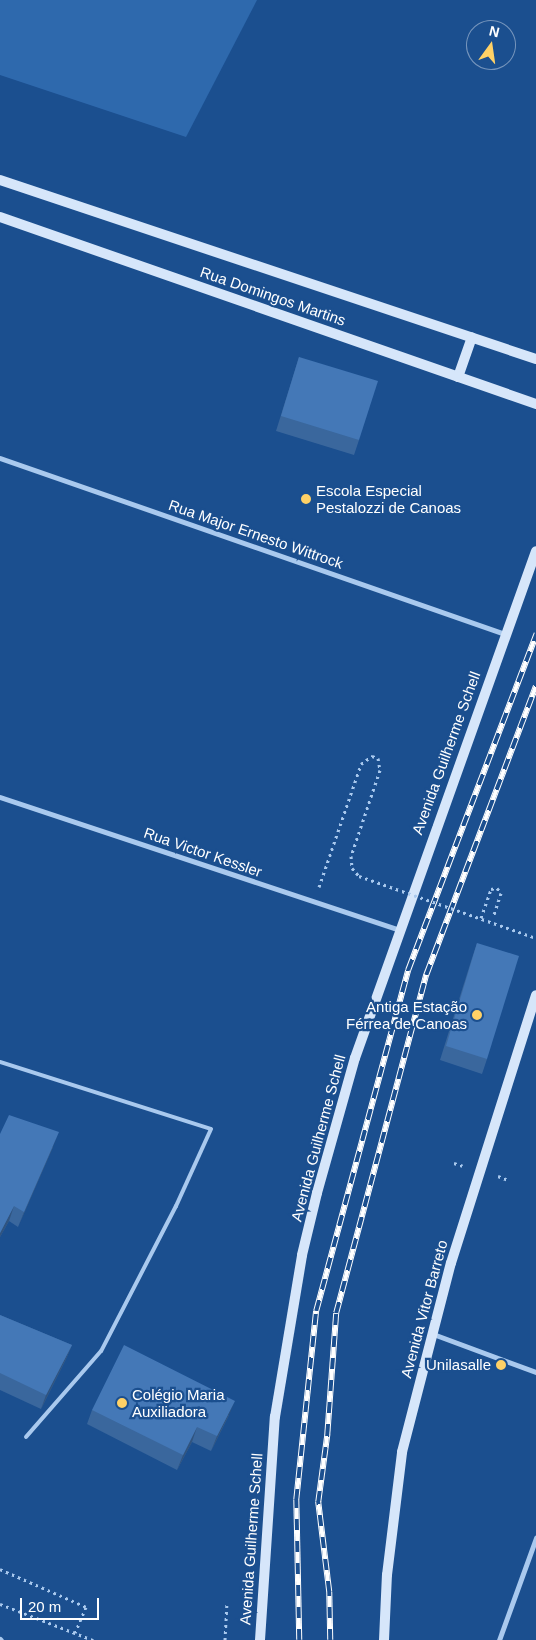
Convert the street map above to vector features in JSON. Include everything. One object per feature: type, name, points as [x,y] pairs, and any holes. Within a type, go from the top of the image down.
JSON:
[{"type":"main road","name":"Rua Domingos Martins","points":[[0,180],[536,359]]},
{"type":"main road","name":"Rua Domingos Martins","points":[[0,218],[536,404]]},
{"type":"main road","points":[[458,376],[472,337]]},
{"type":"main road","name":"Avenida Guilherme Schell","points":[[260,1640],[275,1417],[302,1255],[334,1126],[399,930],[504,634],[536,551]]},
{"type":"main road","name":"Avenida Vitor Barreto","points":[[384,1640],[387,1575],[402,1452],[432,1333],[476,1180],[536,995]]},
{"type":"street","name":"Rua Major Ernesto Wittrock","points":[[0,458],[504,634]]},
{"type":"street","name":"Rua Victor Kessler","points":[[0,797],[399,930]]},
{"type":"street","points":[[432,1333],[536,1372]]},
{"type":"street","points":[[499,1640],[536,1538]]},
{"type":"lane","points":[[0,1062],[211,1129],[176,1206],[101,1351],[26,1437]]},
{"type":"path","points":[[324,872],[361,764],[372,756],[378,758],[380,770],[351,856],[352,868],[359,876],[536,938]]},
{"type":"path","points":[[481,918],[491,889],[496,888],[501,893],[493,917]]},
{"type":"path","points":[[0,1569],[86,1607],[75,1633]]},
{"type":"path","points":[[0,1604],[93,1640]]},
{"type":"path","points":[[224,1640],[227,1604]]},
{"type":"shaded area","points":[[0,0],[257,0],[186,137],[0,75]]},
{"type":"building","points":[[299,357],[378,381],[359,440],[281,416]]},
{"type":"building","name":"Antiga Estação Férrea de Canoas","points":[[477,943],[519,956],[487,1059],[446,1046]]},
{"type":"building","points":[[9,1115],[59,1132],[24,1212],[14,1206],[0,1233],[0,1134]]},
{"type":"building","points":[[0,1315],[72,1345],[46,1395],[0,1373]]},
{"type":"building","points":[[124,1345],[235,1401],[217,1436],[197,1427],[183,1455],[92,1410]]},
{"type":"railway","points":[[299,1640],[296,1500],[316,1311],[408,970],[536,634]]},
{"type":"railway","points":[[330,1640],[329,1592],[318,1502],[327,1435],[336,1313],[426,975],[536,686]]},
{"type":"place","name":"Escola Especial Pestalozzi de Canoas","points":[[306,499]]},
{"type":"place","name":"Antiga Estação Férrea de Canoas","points":[[477,1015]]},
{"type":"place","name":"Unilasalle","points":[[501,1365]]},
{"type":"place","name":"Colégio Maria Auxiliadora","points":[[122,1403]]}]
